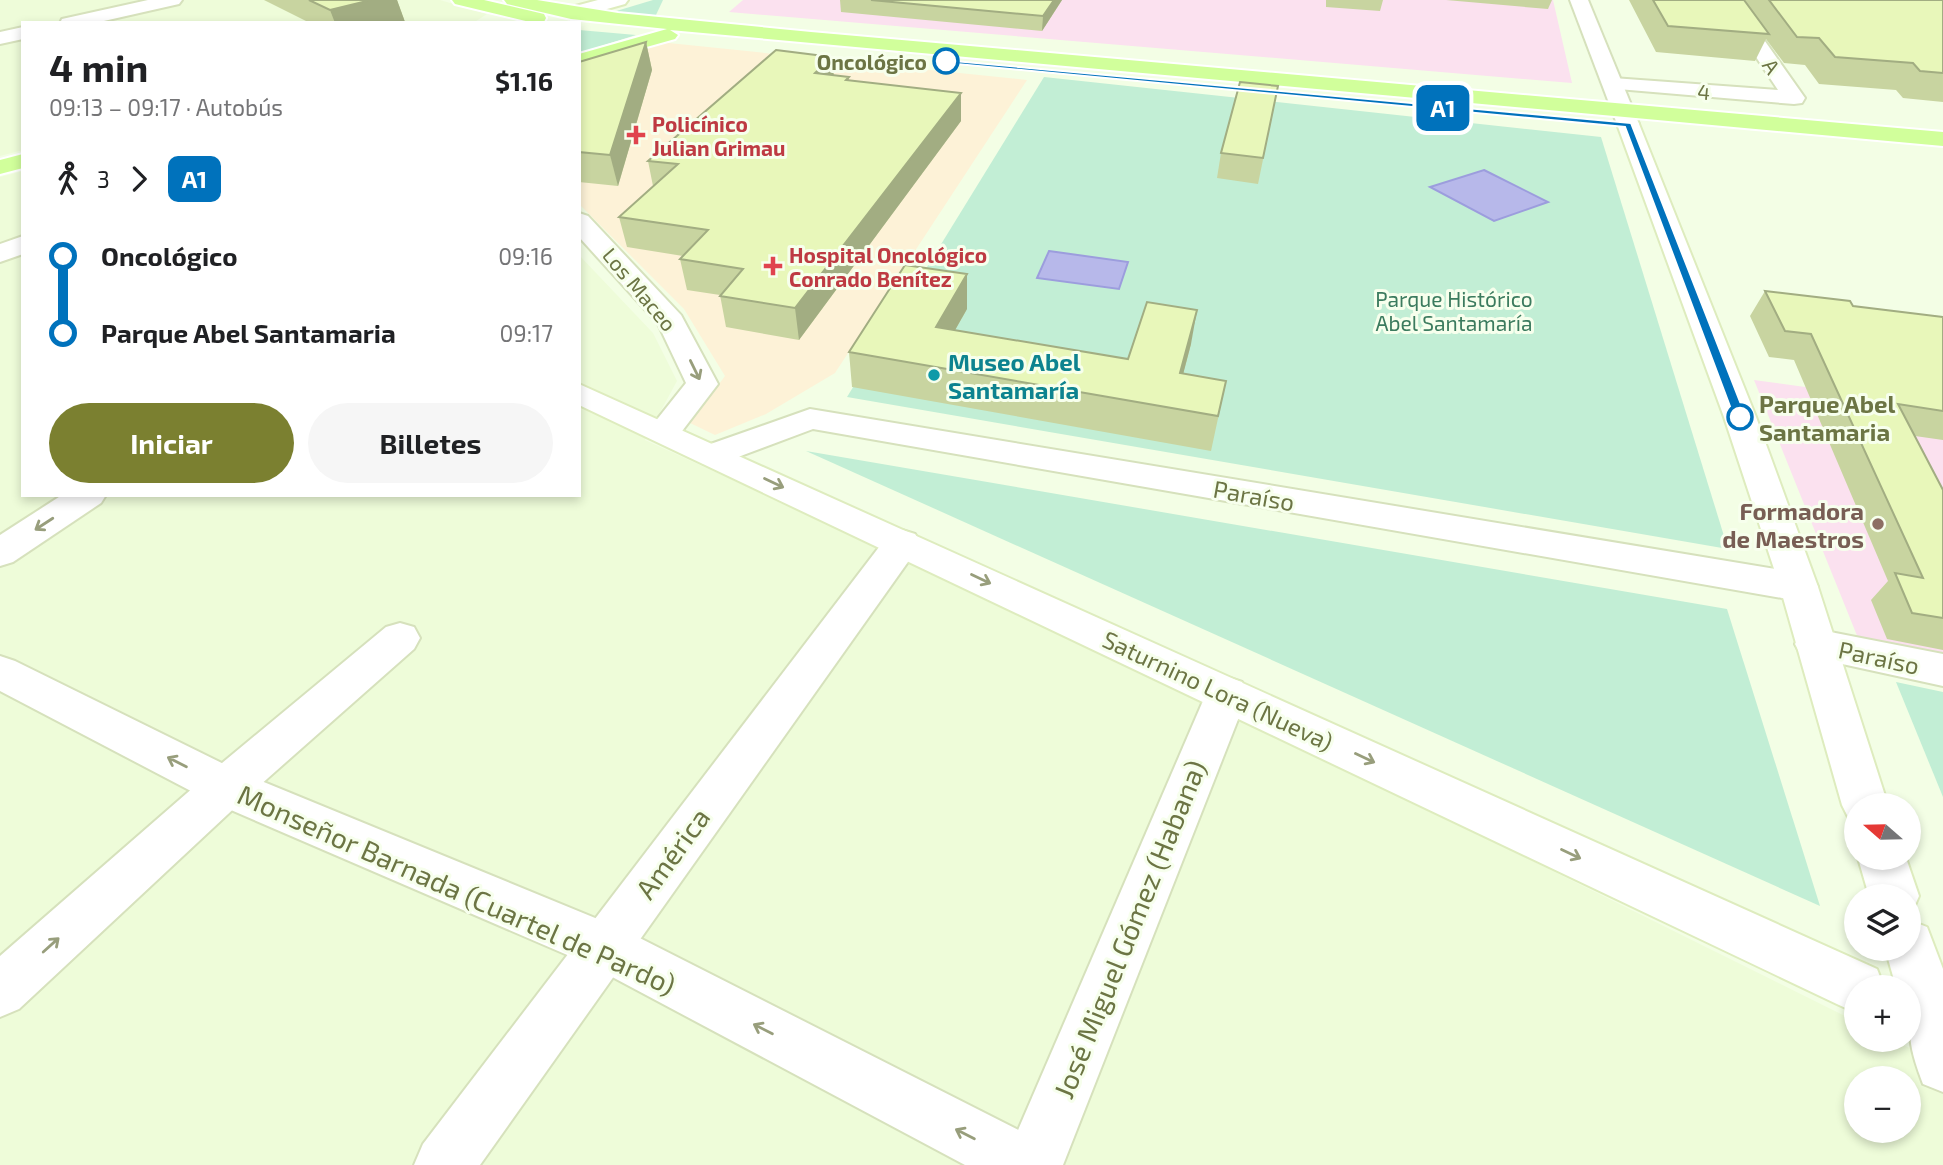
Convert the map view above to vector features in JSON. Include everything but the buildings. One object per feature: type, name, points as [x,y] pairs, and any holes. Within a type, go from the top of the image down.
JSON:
[{"type":"main road","points":[[513,0],[572,20]]},
{"type":"main road","points":[[466,1],[541,21],[677,23],[1626,118],[1943,153]]},
{"type":"main road","points":[[466,1],[491,11],[495,21]]},
{"type":"main road","points":[[581,59],[677,23]]},
{"type":"main road","points":[[1626,118],[1943,139]]},
{"type":"main road","points":[[0,167],[21,162]]},
{"type":"street","points":[[572,20],[619,0]]},
{"type":"street","points":[[1579,0],[1740,417],[1799,587],[1861,793]]},
{"type":"street","name":"A","points":[[1727,0],[1794,98]]},
{"type":"street","points":[[78,21],[167,1],[186,16]]},
{"type":"street","points":[[0,38],[21,33]]},
{"type":"street","name":"4","points":[[1613,83],[1794,98]]},
{"type":"street","name":"Los Maceo","points":[[581,222],[671,321],[702,384],[664,432]]},
{"type":"street","points":[[0,254],[21,245]]},
{"type":"street","name":"Saturnino Lora (Nueva)","points":[[581,394],[1844,980]]},
{"type":"street","name":"Paraíso","points":[[714,455],[810,419],[1799,587]]},
{"type":"street","points":[[0,553],[85,497]]},
{"type":"street","name":"América","points":[[444,1165],[902,543]]},
{"type":"street","points":[[0,991],[226,787],[400,638]]},
{"type":"street","name":"Paraíso","points":[[1815,644],[1943,670]]},
{"type":"street","name":"Monseñor Barnada (Cuartel de Pardo)","points":[[0,672],[226,787],[604,946],[1025,1165]]},
{"type":"street","name":"José Miguel Gómez (Habana)","points":[[1033,1165],[1227,694]]},
{"type":"street","points":[[1913,961],[1932,1031]]},
{"type":"shaded area","points":[[0,0],[440,0],[487,14],[476,21],[21,21],[21,151],[0,156]]},
{"type":"shaded area","points":[[743,0],[1553,0],[1572,83],[729,12]]},
{"type":"shaded area","name":"Hospital Oncológico Conrado Benítez","points":[[659,42],[1027,80],[835,373],[766,414],[715,435],[690,423],[725,376],[684,309],[581,206],[581,65]]},
{"type":"shaded area","points":[[21,172],[21,497],[581,497],[581,257],[653,333],[677,381],[645,440],[1142,667],[1844,1016],[1844,1052],[1918,1052],[1943,1064],[1943,1165],[0,1165],[0,177]]},
{"type":"shaded area","name":"Formadora de Maestros","points":[[1754,380],[1943,406],[1943,659],[1860,643]]},
{"type":"green space","points":[[653,0],[663,0],[655,17],[613,12]]},
{"type":"green space","points":[[581,30],[636,35],[581,52]]},
{"type":"green space","name":"Parque Histórico Abel Santamaría","points":[[1044,77],[1601,137],[1728,549],[847,397]]},
{"type":"green space","points":[[806,451],[1727,609],[1820,906]]},
{"type":"green space","points":[[1896,682],[1943,692],[1943,797]]},
{"type":"water","points":[[1484,170],[1548,202],[1494,221],[1430,187]]},
{"type":"water","points":[[1049,251],[1128,262],[1119,289],[1037,278]]},
{"type":"bus line","name":"A1","points":[[946,61],[1629,124],[1740,417]]},
{"type":"place","name":"Oncológico","points":[[946,61]]},
{"type":"place","name":"Policínico Julian Grimau","points":[[636,135]]},
{"type":"place","name":"Hospital Oncológico Conrado Benítez","points":[[773,266]]},
{"type":"place","name":"Museo Abel Santamaría","points":[[934,375]]},
{"type":"place","name":"Parque Abel Santamaria","points":[[1740,417]]},
{"type":"place","name":"Formadora de Maestros","points":[[1878,524]]}]
